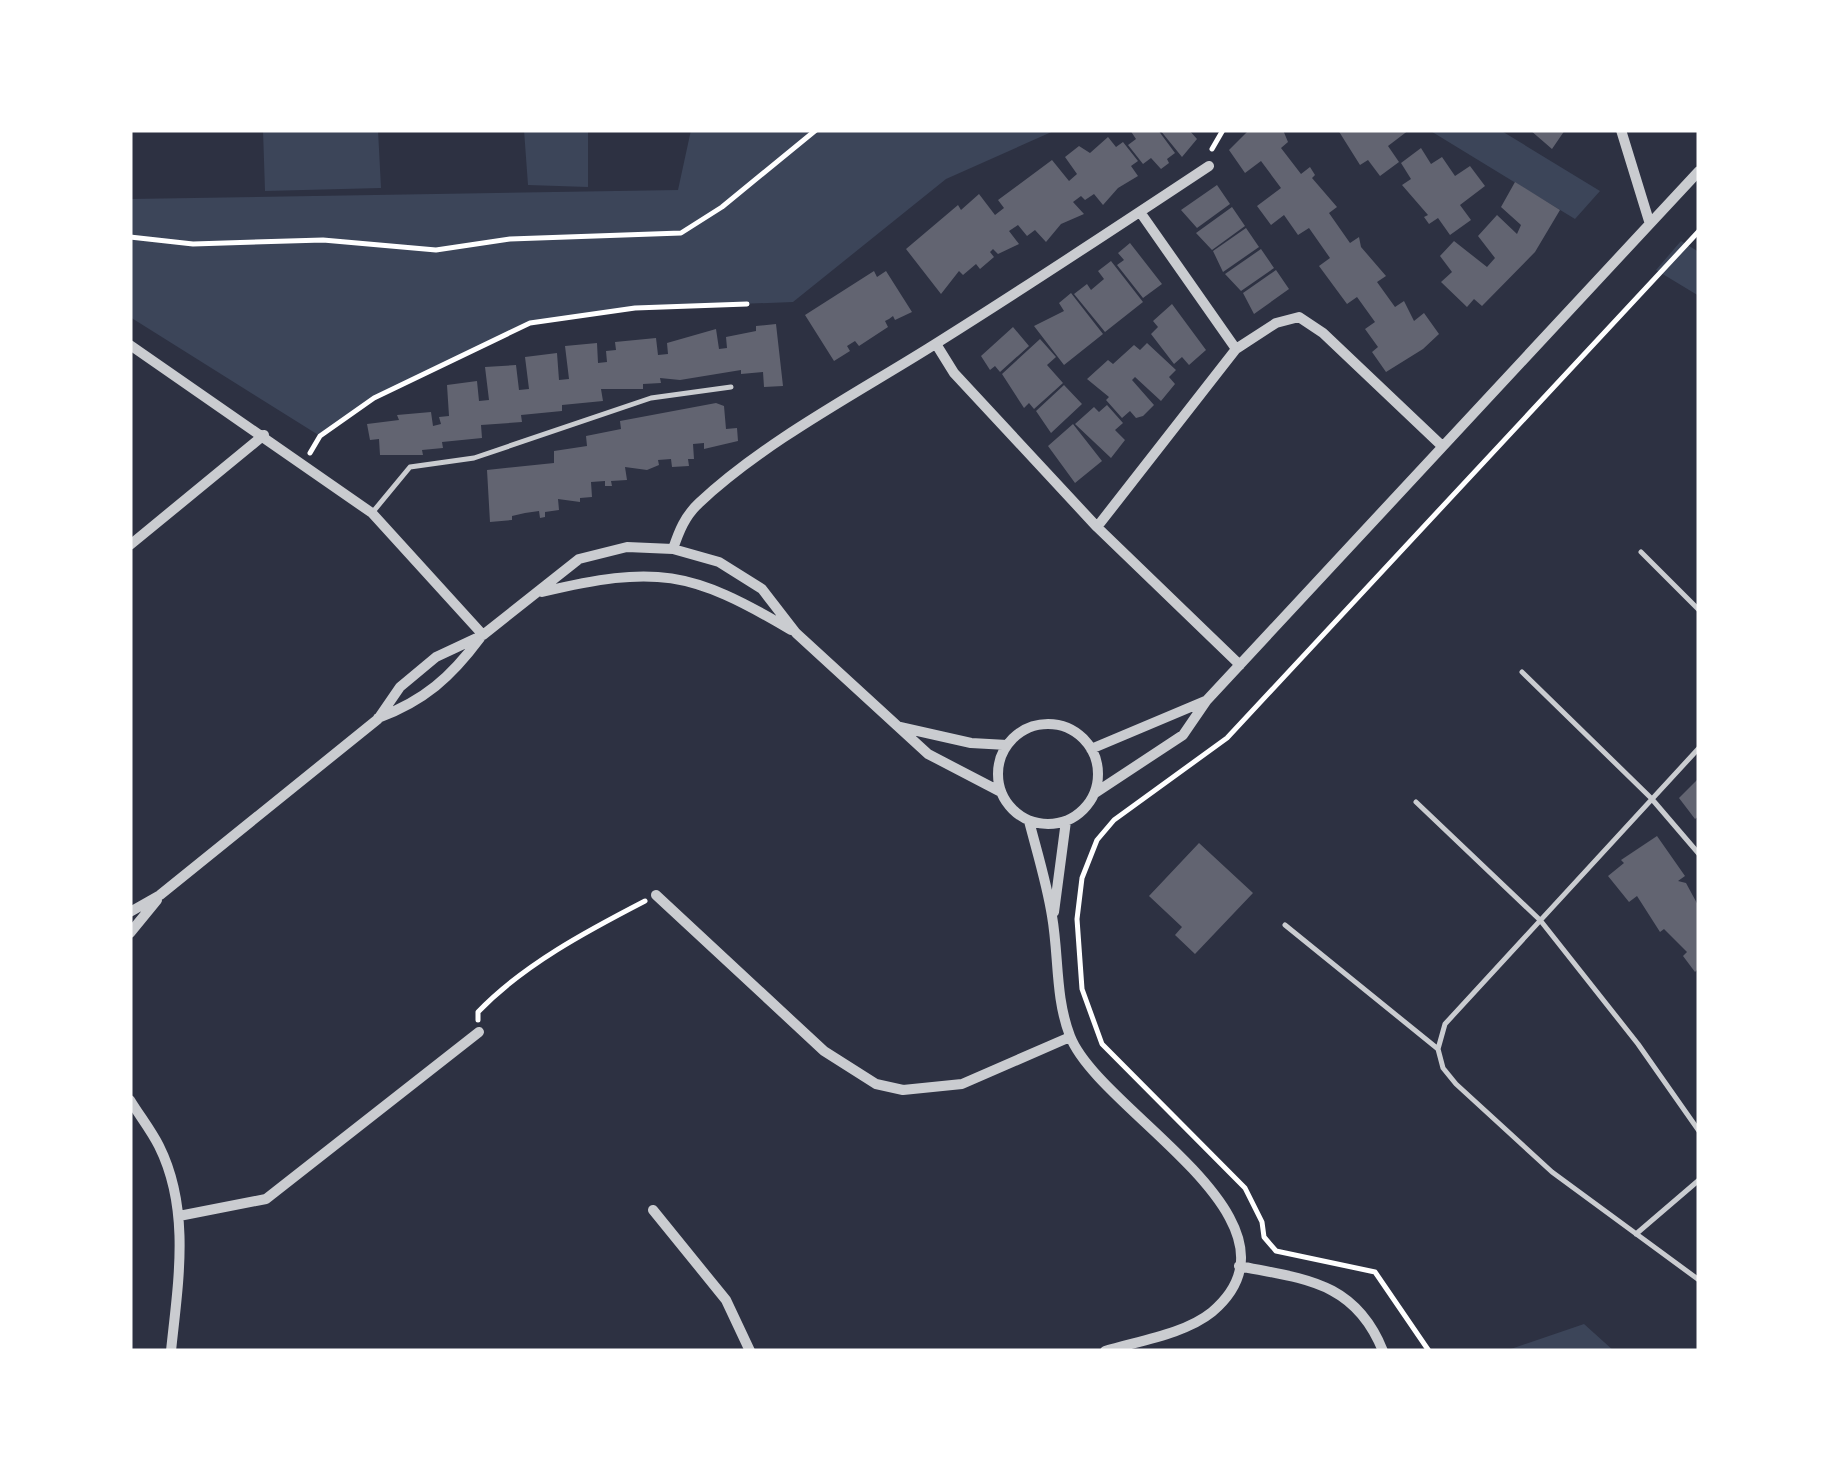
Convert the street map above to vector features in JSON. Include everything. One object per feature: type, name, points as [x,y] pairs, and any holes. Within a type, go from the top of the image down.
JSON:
[{"type":"street","points":[[1621,130],[1649,221]]},
{"type":"street","points":[[673,548],[682,523],[699,503],[857,389],[936,344],[1209,166]]},
{"type":"street","points":[[130,912],[160,895],[378,719],[400,687],[436,657],[483,635],[579,559],[627,548],[673,548],[719,562],[762,588],[796,632],[928,754],[1001,792],[1017,814],[1029,820],[1066,821],[1078,815],[1095,794],[1183,735],[1207,700],[1699,171]]},
{"type":"street","points":[[1140,212],[1236,350]]},
{"type":"street","points":[[1097,526],[1236,350],[1276,323],[1300,317],[1323,333],[1441,446]]},
{"type":"street","points":[[936,344],[954,373],[1097,526],[1240,665]]},
{"type":"street","points":[[130,346],[372,513],[483,635]]},
{"type":"street","points":[[130,544],[264,435]]},
{"type":"street","points":[[539,592],[632,574],[664,575],[717,589],[796,632]]},
{"type":"street","points":[[378,719],[414,705],[454,673],[483,635]]},
{"type":"street","points":[[1091,749],[1207,700]]},
{"type":"street","points":[[1001,792],[1000,760],[1007,746],[1017,735],[1043,724],[1071,730],[1091,749],[1097,763],[1095,794]]},
{"type":"street","points":[[899,727],[971,743],[1007,746]]},
{"type":"street","points":[[1029,820],[1053,918],[1057,986],[1070,1037],[1092,1075],[1226,1205],[1238,1230],[1239,1266],[1229,1291],[1212,1312],[1190,1324],[1106,1351]]},
{"type":"street","points":[[1053,918],[1066,821]]},
{"type":"street","points":[[130,933],[160,895]]},
{"type":"street","points":[[656,895],[824,1051],[876,1084],[902,1090],[962,1084],[1070,1037]]},
{"type":"street","points":[[179,1216],[266,1199],[479,1032]]},
{"type":"street","points":[[131,1101],[159,1146],[179,1216],[180,1264],[171,1351]]},
{"type":"street","points":[[653,1210],[726,1300],[750,1351]]},
{"type":"street","points":[[1239,1266],[1312,1281],[1335,1291],[1358,1306],[1383,1351]]},
{"type":"lane","points":[[372,513],[410,468],[474,458],[651,398],[732,387]]},
{"type":"lane","points":[[1641,552],[1699,610]]},
{"type":"lane","points":[[1522,672],[1651,798],[1699,854]]},
{"type":"lane","points":[[1699,748],[1445,1024],[1438,1049],[1443,1068],[1504,1130],[1699,1280]]},
{"type":"lane","points":[[1416,802],[1540,920],[1699,1131]]},
{"type":"lane","points":[[1285,925],[1438,1049]]},
{"type":"lane","points":[[1636,1234],[1699,1180]]},
{"type":"path","points":[[130,237],[192,244],[323,240],[436,250],[510,239],[681,233],[722,207],[816,130]]},
{"type":"path","points":[[1429,1351],[1374,1272],[1276,1251],[1264,1237],[1262,1222],[1245,1188],[1102,1044],[1082,989],[1077,919],[1082,878],[1097,840],[1114,820],[1228,738],[1699,230]]},
{"type":"path","points":[[304,464],[320,436],[374,398],[530,323],[635,308],[747,304]]},
{"type":"path","points":[[479,1032],[478,1012],[496,993],[597,926],[656,895]]},
{"type":"shaded area","points":[[263,130],[378,130],[381,188],[265,191]]},
{"type":"shaded area","points":[[524,130],[588,130],[588,187],[528,185]]},
{"type":"shaded area","points":[[691,130],[1056,130],[946,179],[793,302],[635,308],[530,323],[374,398],[320,436],[130,317],[130,199],[678,190]]},
{"type":"shaded area","points":[[1429,130],[1500,130],[1600,191],[1575,219]]},
{"type":"shaded area","points":[[1681,241],[1699,252],[1699,296],[1656,270]]},
{"type":"shaded area","points":[[1584,1324],[1614,1351],[1505,1351]]},
{"type":"building","points":[[1130,130],[1158,130],[1175,153],[1167,159],[1169,163],[1161,169],[1151,158],[1143,164],[1128,145],[1136,139]]},
{"type":"building","points":[[1160,130],[1189,130],[1197,139],[1182,157]]},
{"type":"building","points":[[1249,130],[1283,130],[1288,142],[1281,148],[1301,174],[1310,167],[1315,175],[1312,178],[1337,207],[1329,213],[1350,243],[1359,237],[1361,247],[1386,276],[1377,282],[1395,307],[1404,301],[1414,321],[1424,313],[1439,334],[1423,349],[1386,372],[1372,352],[1378,347],[1365,329],[1375,322],[1357,297],[1347,304],[1319,266],[1330,258],[1309,228],[1298,235],[1284,215],[1271,225],[1257,206],[1281,188],[1261,161],[1245,173],[1229,150]]},
{"type":"building","points":[[1338,130],[1409,130],[1388,146],[1399,162],[1380,176],[1368,160],[1360,165]]},
{"type":"building","points":[[1530,130],[1565,130],[1552,149]]},
{"type":"building","points":[[1108,137],[1116,147],[1123,142],[1138,161],[1131,166],[1138,176],[1118,188],[1103,205],[1094,194],[1085,200],[1081,196],[1073,202],[1084,214],[1061,224],[1046,242],[1035,230],[1027,236],[1018,225],[1009,231],[1019,244],[998,254],[993,249],[990,252],[994,257],[980,269],[976,264],[963,275],[959,271],[941,294],[906,249],[958,205],[961,210],[979,194],[995,215],[1004,208],[998,200],[1052,160],[1069,181],[1077,174],[1065,157],[1079,146],[1090,153]]},
{"type":"building","points":[[1421,148],[1431,164],[1442,157],[1455,176],[1470,166],[1485,186],[1460,205],[1471,220],[1450,235],[1438,218],[1429,224],[1424,217],[1428,215],[1402,185],[1411,179],[1401,163]]},
{"type":"building","points":[[1515,182],[1560,210],[1535,252],[1482,306],[1474,299],[1467,307],[1441,282],[1452,272],[1440,256],[1454,241],[1487,267],[1495,258],[1478,236],[1497,215],[1517,234],[1521,225],[1501,207]]},
{"type":"building","points":[[1217,185],[1230,204],[1197,228],[1181,210]]},
{"type":"building","points":[[1232,207],[1245,226],[1212,250],[1196,233]]},
{"type":"building","points":[[1246,228],[1259,247],[1223,272],[1213,251]]},
{"type":"building","points":[[1130,243],[1162,284],[1143,298],[1117,265],[1124,260],[1118,253]]},
{"type":"building","points":[[1261,249],[1274,268],[1241,291],[1225,274]]},
{"type":"building","points":[[1111,261],[1143,302],[1105,332],[1074,294],[1087,284],[1091,290],[1104,279],[1098,271]]},
{"type":"building","points":[[1276,270],[1289,289],[1254,314],[1243,293]]},
{"type":"building","points":[[874,271],[877,277],[886,271],[912,312],[885,321],[888,327],[859,346],[855,341],[847,346],[850,351],[834,361],[805,315]]},
{"type":"building","points":[[1071,293],[1103,334],[1064,365],[1034,326],[1064,311],[1059,303]]},
{"type":"building","points":[[1172,304],[1206,350],[1189,365],[1182,357],[1174,364],[1151,334],[1158,327],[1153,321]]},
{"type":"building","points":[[776,324],[783,386],[764,387],[763,372],[741,374],[741,370],[680,380],[660,378],[661,383],[643,384],[643,389],[601,389],[603,401],[521,415],[522,422],[481,425],[482,438],[442,442],[443,448],[422,450],[423,455],[380,455],[379,439],[370,440],[367,424],[399,420],[397,415],[431,412],[433,426],[441,424],[439,417],[449,416],[447,385],[477,381],[479,401],[489,400],[485,367],[516,365],[519,390],[529,389],[525,357],[557,353],[559,380],[569,379],[565,346],[597,343],[598,363],[607,362],[606,351],[616,350],[615,342],[656,338],[658,355],[668,354],[667,343],[716,329],[719,349],[727,348],[726,337],[756,331],[756,326]]},
{"type":"building","points":[[1013,327],[1029,346],[1000,372],[995,366],[990,370],[981,356]]},
{"type":"building","points":[[1040,339],[1056,357],[1047,365],[1063,383],[1034,409],[1029,403],[1024,408],[1002,374]]},
{"type":"building","points":[[1147,343],[1176,370],[1169,377],[1175,384],[1161,401],[1135,377],[1132,380],[1154,405],[1143,416],[1136,418],[1130,411],[1122,418],[1106,400],[1109,397],[1087,379],[1108,360],[1113,364],[1134,345],[1140,350]]},
{"type":"building","points":[[1064,385],[1082,404],[1051,433],[1036,411]]},
{"type":"building","points":[[716,403],[724,406],[726,429],[737,428],[738,441],[704,449],[704,443],[693,444],[694,459],[688,459],[689,466],[672,467],[671,459],[658,460],[659,465],[647,470],[625,467],[627,480],[611,481],[612,486],[605,486],[605,481],[591,482],[592,497],[580,498],[580,502],[558,499],[559,510],[545,512],[545,517],[540,518],[539,511],[490,522],[487,470],[554,463],[554,451],[587,446],[586,436],[621,429],[620,421]]},
{"type":"building","points":[[1107,405],[1123,423],[1115,430],[1125,440],[1111,458],[1075,424],[1094,407],[1099,412]]},
{"type":"building","points":[[1073,424],[1102,461],[1075,483],[1048,446]]},
{"type":"building","points":[[1699,778],[1699,816],[1695,819],[1679,798]]},
{"type":"building","points":[[1657,836],[1685,876],[1678,881],[1686,883],[1699,907],[1699,968],[1695,972],[1683,956],[1687,952],[1664,929],[1660,932],[1637,896],[1629,902],[1608,876],[1624,863],[1621,860]]},
{"type":"building","points":[[1199,843],[1253,893],[1195,954],[1175,935],[1182,927],[1149,896]]}]
